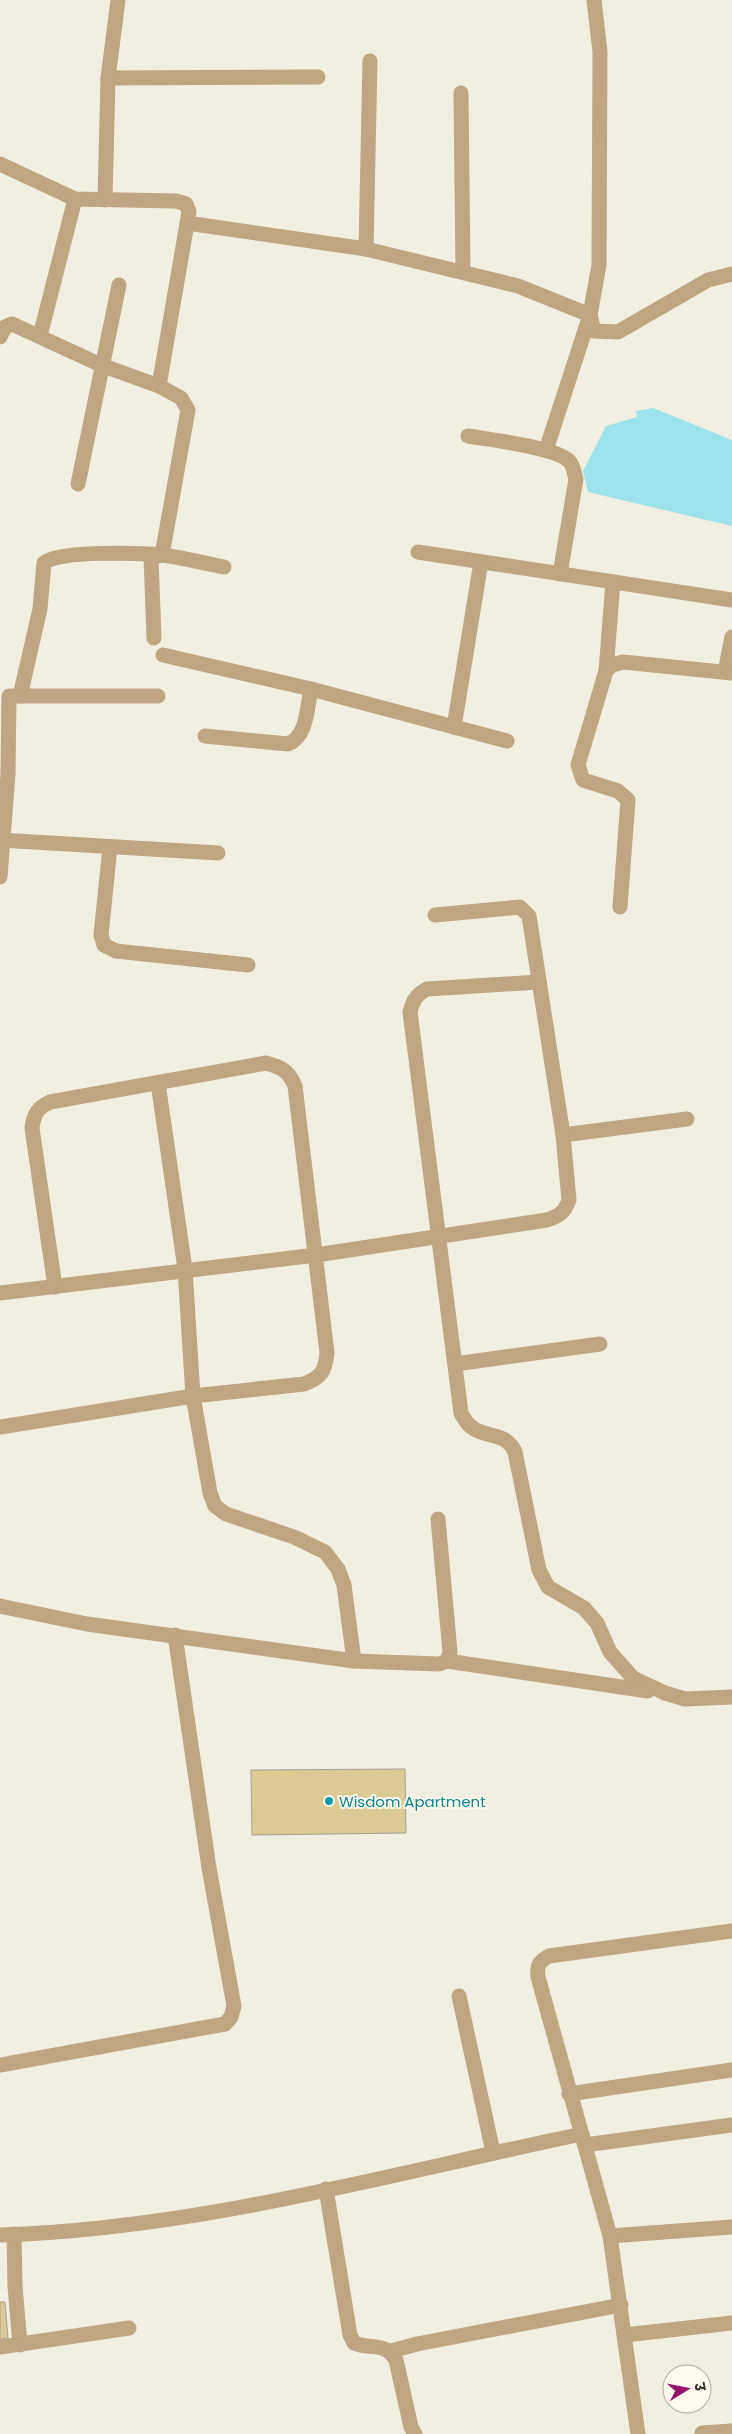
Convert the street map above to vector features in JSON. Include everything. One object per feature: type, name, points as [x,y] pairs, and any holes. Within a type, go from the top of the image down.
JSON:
[{"type":"street","points":[[105,200],[108,78],[118,0]]},
{"type":"street","points":[[546,450],[590,314],[599,265],[600,52],[594,0]]},
{"type":"street","points":[[366,249],[370,61]]},
{"type":"street","points":[[108,78],[318,77]]},
{"type":"street","points":[[461,93],[463,271]]},
{"type":"street","points":[[0,164],[75,198],[176,201],[186,204],[189,212],[159,386]]},
{"type":"street","points":[[40,336],[75,198]]},
{"type":"street","points":[[187,223],[366,249],[463,271],[518,286],[590,314]]},
{"type":"street","points":[[590,314],[594,331],[618,332],[708,280],[732,274]]},
{"type":"street","points":[[78,484],[119,285]]},
{"type":"street","points":[[0,337],[5,327],[12,324],[101,365],[159,386],[181,398],[188,410],[162,555]]},
{"type":"street","points":[[468,436],[546,450],[568,460],[574,468],[576,479],[560,574]]},
{"type":"street","points":[[418,552],[732,600]]},
{"type":"street","points":[[0,877],[8,774],[10,695],[40,610],[44,563],[55,557],[72,555],[141,553],[224,566]]},
{"type":"street","points":[[154,638],[151,557],[162,555]]},
{"type":"street","points":[[454,727],[481,562]]},
{"type":"street","points":[[613,582],[606,671],[578,765],[583,780],[618,791],[628,800],[620,907]]},
{"type":"street","points":[[606,671],[612,664],[623,662],[728,672],[732,637]]},
{"type":"street","points":[[163,655],[311,689],[507,741]]},
{"type":"street","points":[[204,736],[288,744],[295,742],[301,735],[311,689]]},
{"type":"street","points":[[10,695],[158,696]]},
{"type":"street","points":[[2,841],[218,854]]},
{"type":"street","points":[[110,847],[101,935],[104,946],[116,951],[248,965]]},
{"type":"street","points":[[0,1293],[185,1269],[316,1255],[547,1220],[558,1216],[566,1209],[569,1200],[563,1135],[529,916],[520,907],[435,915]]},
{"type":"street","points":[[539,982],[427,989],[418,994],[412,1001],[410,1012],[461,1413],[466,1424],[477,1432],[504,1438],[511,1442],[515,1452],[539,1570],[548,1587],[584,1608],[597,1623],[610,1652],[633,1678],[665,1693]]},
{"type":"street","points":[[0,1427],[193,1396],[304,1384],[319,1378],[326,1369],[327,1353],[295,1086],[290,1075],[279,1066],[266,1064],[50,1102],[42,1106],[34,1114],[32,1128],[55,1287]]},
{"type":"street","points":[[158,1083],[185,1269],[193,1396],[210,1493],[215,1506],[226,1514],[294,1537],[325,1552],[338,1569],[344,1585],[354,1661]]},
{"type":"street","points":[[563,1135],[687,1119]]},
{"type":"street","points":[[455,1364],[600,1344]]},
{"type":"street","points":[[438,1520],[450,1652],[447,1661]]},
{"type":"street","points":[[0,1606],[87,1624],[354,1661],[439,1664],[447,1661],[665,1693],[685,1699],[732,1697]]},
{"type":"street","points":[[0,2065],[224,2024],[231,2017],[234,2006],[209,1868],[175,1635]]},
{"type":"street","points":[[638,2434],[610,2236],[584,2139],[569,2094],[538,1977],[537,1966],[541,1960],[549,1956],[732,1931]]},
{"type":"street","points":[[459,1996],[493,2152]]},
{"type":"street","points":[[569,2094],[732,2070]]},
{"type":"street","points":[[20,2345],[15,2286],[7,2235],[147,2223],[266,2204],[493,2152],[584,2139],[732,2125]]},
{"type":"street","points":[[326,2189],[350,2335],[354,2342],[360,2345],[383,2347],[391,2351],[396,2360],[415,2434]]},
{"type":"street","points":[[610,2236],[732,2227]]},
{"type":"street","points":[[391,2351],[417,2344],[621,2305]]},
{"type":"street","points":[[625,2335],[732,2323]]},
{"type":"street","points":[[0,2347],[129,2328]]},
{"type":"street","points":[[702,2433],[732,2431]]},
{"type":"water","points":[[653,408],[732,440],[732,526],[588,492],[583,471],[606,426],[637,417],[636,411]]},
{"type":"building","name":"Wisdom Apartment","points":[[405,1769],[406,1833],[252,1835],[251,1770]]},
{"type":"building","points":[[0,2302],[5,2302],[8,2338],[0,2339]]},
{"type":"place","name":"Wisdom Apartment","points":[[329,1801]]}]
